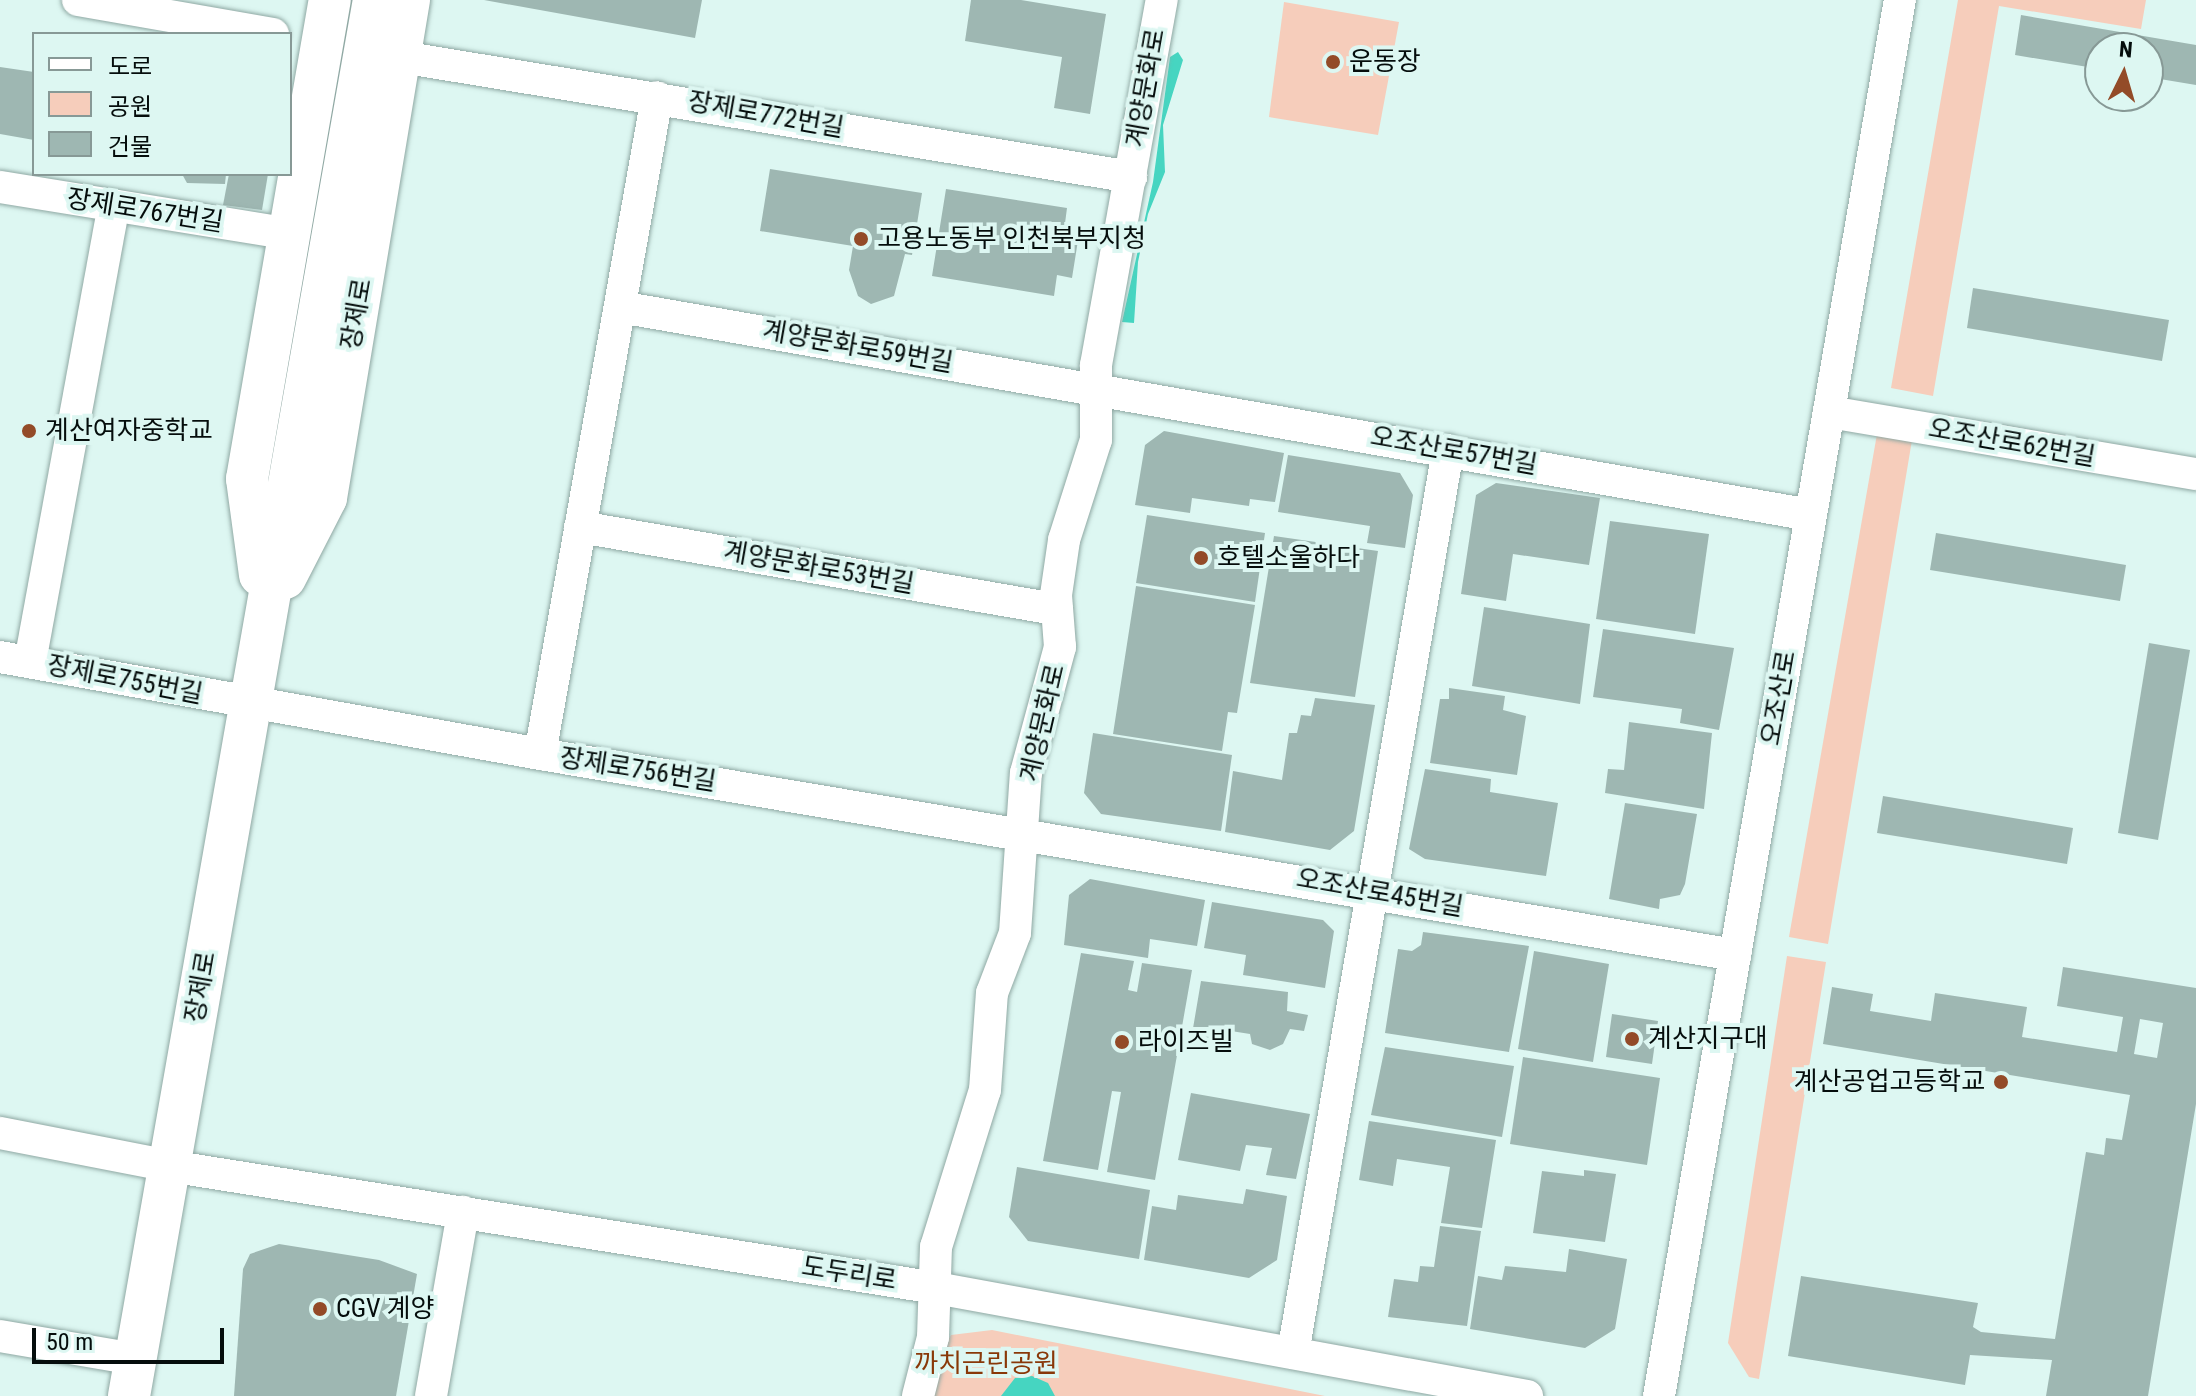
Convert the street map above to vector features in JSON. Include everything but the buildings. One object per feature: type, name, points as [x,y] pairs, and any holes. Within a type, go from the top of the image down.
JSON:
[{"type":"main road","name":"장제로","points":[[266,615],[247,479],[290,234],[306,40],[330,0]]},
{"type":"main road","name":"장제로","points":[[132,1378],[374,0]]},
{"type":"main road","name":"장제로","points":[[266,615],[326,498],[409,0]]},
{"type":"street","points":[[78,0],[262,32]]},
{"type":"street","name":"계양문화로","points":[[918,1396],[933,1337],[936,1247],[985,1090],[992,993],[1015,933],[1026,833],[1026,773],[1060,647],[1057,609],[1064,540],[1096,440],[1097,388],[1162,0]]},
{"type":"street","name":"오조산로","points":[[1659,1396],[1900,0]]},
{"type":"street","name":"장제로772번길","points":[[401,57],[1131,177]]},
{"type":"street","points":[[540,754],[657,97]]},
{"type":"street","name":"장제로767번길","points":[[0,187],[290,234]]},
{"type":"street","points":[[15,659],[114,206]]},
{"type":"street","name":"계양문화로59번길","points":[[620,307],[1097,388]]},
{"type":"street","name":"오조산로57번길","points":[[1097,388],[1811,515]]},
{"type":"street","name":"오조산로62번길","points":[[1829,412],[2196,474]]},
{"type":"street","points":[[1293,1353],[1448,450]]},
{"type":"street","name":"계양문화로53번길","points":[[580,527],[1057,609]]},
{"type":"street","name":"장제로755번길","points":[[15,659],[250,703]]},
{"type":"street","name":"장제로756번길","points":[[250,703],[1026,833]]},
{"type":"street","name":"오조산로45번길","points":[[1026,833],[1735,955]]},
{"type":"street","name":"도두리로","points":[[0,1133],[169,1166],[936,1288],[1527,1396]]},
{"type":"street","points":[[431,1396],[463,1212]]},
{"type":"street","name":"장제로","points":[[0,1336],[132,1378]]},
{"type":"green space","points":[[1958,0],[2146,0],[2141,29],[1999,6],[1933,396],[1891,388]]},
{"type":"green space","name":"운동장","points":[[1284,2],[1399,22],[1378,135],[1269,117]]},
{"type":"green space","points":[[1877,434],[1912,440],[1828,944],[1789,937]]},
{"type":"green space","points":[[1787,956],[1826,962],[1759,1379],[1749,1377],[1728,1343]]},
{"type":"green space","name":"까치근린공원","points":[[992,1330],[1325,1396],[933,1396],[936,1359],[951,1335]]},
{"type":"shaded area","points":[[1178,52],[1183,60],[1163,125],[1165,172],[1148,214],[1138,262],[1134,323],[1122,322],[1153,182],[1170,57]]},
{"type":"shaded area","points":[[1032,1376],[1048,1383],[1055,1396],[1001,1396],[1015,1378]]},
{"type":"place","name":"운동장","points":[[1333,62]]},
{"type":"place","name":"고용노동부 인천북부지청","points":[[861,239]]},
{"type":"place","name":"계산여자중학교","points":[[29,431]]},
{"type":"place","name":"호텔소울하다","points":[[1201,558]]},
{"type":"place","name":"계산지구대","points":[[1632,1039]]},
{"type":"place","name":"라이즈빌","points":[[1122,1042]]},
{"type":"place","name":"계산공업고등학교","points":[[2001,1082]]},
{"type":"place","name":"CGV 계양","points":[[320,1309]]}]
